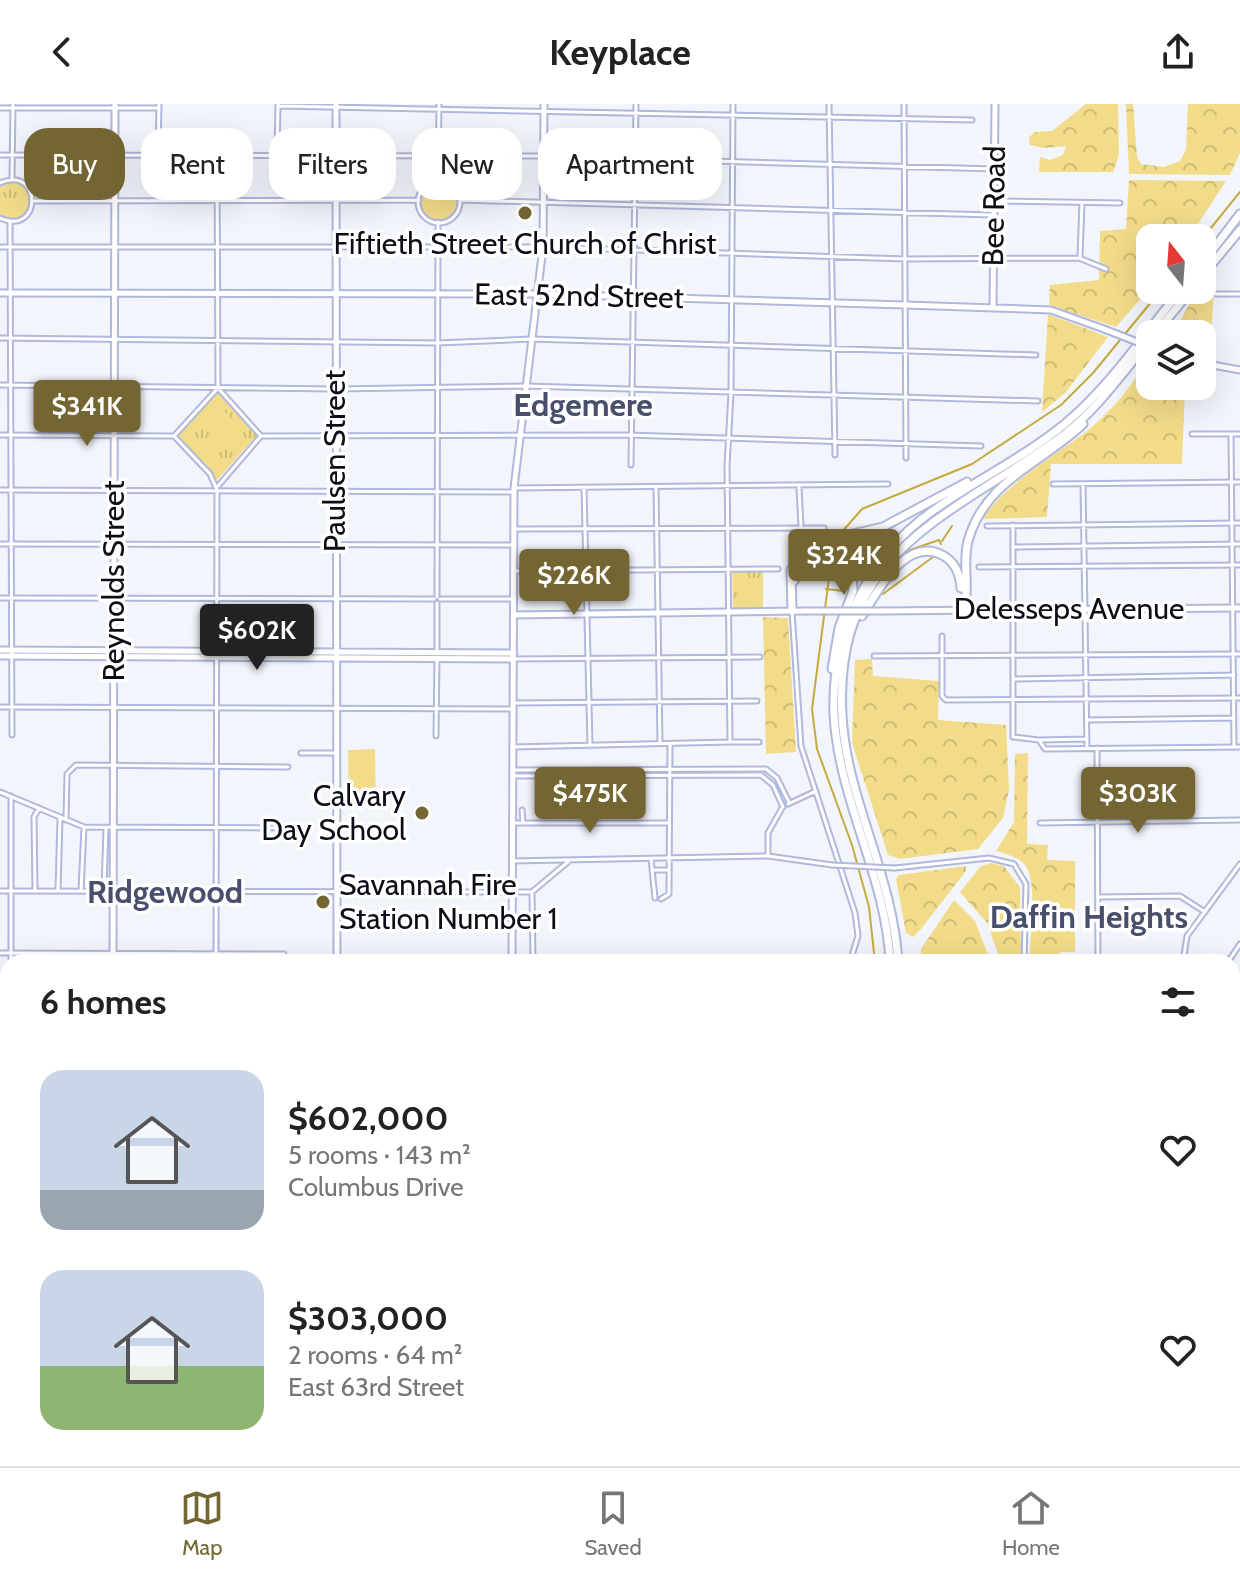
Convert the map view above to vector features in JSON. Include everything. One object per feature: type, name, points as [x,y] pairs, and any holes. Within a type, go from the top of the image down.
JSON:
[{"type":"highway","points":[[1216,246],[1240,216]]},
{"type":"highway","points":[[1216,259],[1240,230]]},
{"type":"highway","points":[[836,739],[834,690],[840,650],[852,611],[870,576],[895,543],[925,516],[1022,453],[1081,409],[1169,304]]},
{"type":"highway","points":[[1166,320],[1180,304]]},
{"type":"highway","points":[[964,610],[967,546],[981,508],[1002,484],[1090,418],[1136,357]]},
{"type":"highway","points":[[897,954],[888,889],[845,742],[842,690],[847,652],[870,591],[901,548],[940,514],[1067,432],[1114,384]]},
{"type":"highway","points":[[792,611],[791,570],[804,550],[823,541],[883,527],[1022,453]]},
{"type":"highway","points":[[847,652],[878,590],[897,566],[920,552],[939,553],[955,566],[964,610]]},
{"type":"highway","points":[[792,611],[798,568],[807,559],[820,554],[842,560],[854,581],[834,652],[830,704],[836,739],[880,891],[889,954]]},
{"type":"main road","name":"Bee Road","points":[[993,308],[995,104]]},
{"type":"main road","name":"Reynolds Street","points":[[115,106],[115,128]]},
{"type":"main road","name":"Paulsen Street","points":[[336,106],[336,128]]},
{"type":"main road","points":[[512,954],[510,823],[514,706],[514,490],[539,294],[545,200]]},
{"type":"main road","name":"Reynolds Street","points":[[113,954],[109,828],[115,599],[115,201]]},
{"type":"main road","name":"Paulsen Street","points":[[336,201],[337,954]]},
{"type":"main road","name":"East 52nd Street","points":[[0,293],[539,294],[1051,310],[1136,342]]},
{"type":"main road","points":[[1216,366],[1240,370]]},
{"type":"main road","name":"Delesseps Avenue","points":[[514,615],[1236,608]]},
{"type":"main road","points":[[0,653],[114,650],[217,654],[514,656]]},
{"type":"main road","points":[[12,653],[114,657],[217,654]]},
{"type":"street","points":[[636,104],[636,128]]},
{"type":"street","points":[[730,741],[728,439],[733,104]]},
{"type":"street","points":[[829,104],[829,257],[835,455]]},
{"type":"street","points":[[904,104],[906,458]]},
{"type":"street","points":[[278,128],[278,105],[544,108],[972,120]]},
{"type":"street","points":[[12,179],[13,106]]},
{"type":"street","points":[[0,108],[159,106],[159,128]]},
{"type":"street","points":[[439,107],[439,128]]},
{"type":"street","points":[[0,155],[24,155]]},
{"type":"street","points":[[722,161],[995,169]]},
{"type":"street","points":[[0,183],[12,179],[26,185],[33,201]]},
{"type":"street","points":[[33,201],[419,200],[424,216],[438,222],[454,216],[460,200],[994,215]]},
{"type":"street","points":[[631,465],[636,200]]},
{"type":"street","points":[[0,218],[10,221],[25,217],[33,201]]},
{"type":"street","points":[[995,201],[1120,203]]},
{"type":"street","points":[[218,202],[218,388],[261,436]]},
{"type":"street","points":[[1079,258],[1082,256],[1082,203]]},
{"type":"street","points":[[10,221],[12,735]]},
{"type":"street","points":[[436,736],[438,222]]},
{"type":"street","points":[[0,247],[543,247],[905,259],[1079,258],[1106,269]]},
{"type":"street","points":[[1216,294],[1240,294]]},
{"type":"street","points":[[0,338],[438,343],[532,339],[1036,355]]},
{"type":"street","points":[[0,385],[336,389],[526,386],[634,392],[832,394],[1038,401]]},
{"type":"street","points":[[174,436],[218,388]]},
{"type":"street","points":[[216,954],[217,490],[219,481],[261,436],[520,433],[981,446]]},
{"type":"street","points":[[1192,434],[1240,434]]},
{"type":"street","points":[[1231,434],[1236,608],[1234,747]]},
{"type":"street","points":[[0,435],[174,436],[210,474],[217,490]]},
{"type":"street","points":[[1053,484],[1240,482]]},
{"type":"street","points":[[0,490],[514,490],[888,484]]},
{"type":"street","points":[[1083,484],[1087,748]]},
{"type":"street","points":[[584,487],[590,746]]},
{"type":"street","points":[[656,487],[660,745]]},
{"type":"street","points":[[799,487],[801,527]]},
{"type":"street","points":[[987,526],[1240,523]]},
{"type":"street","points":[[1013,525],[1013,737],[1031,740],[1087,739]]},
{"type":"street","points":[[515,529],[824,528]]},
{"type":"street","points":[[0,544],[515,545]]},
{"type":"street","points":[[1013,547],[1240,544]]},
{"type":"street","points":[[979,567],[1240,565]]},
{"type":"street","points":[[514,571],[778,569]]},
{"type":"street","points":[[0,598],[514,599]]},
{"type":"street","points":[[792,611],[798,727],[855,913],[858,936],[852,954]]},
{"type":"street","points":[[942,636],[942,696],[946,700],[1240,698]]},
{"type":"street","points":[[874,656],[1240,654]]},
{"type":"street","points":[[514,656],[588,659],[760,657]]},
{"type":"street","points":[[1014,679],[1234,675]]},
{"type":"street","points":[[0,707],[436,709],[589,702],[757,701]]},
{"type":"street","points":[[1087,720],[1234,718]]},
{"type":"street","points":[[1039,740],[1045,749],[1240,747]]},
{"type":"street","points":[[512,747],[759,742]]},
{"type":"street","points":[[661,899],[669,894],[670,745]]},
{"type":"street","points":[[1097,748],[1098,954]]},
{"type":"street","points":[[301,753],[336,753]]},
{"type":"street","points":[[66,820],[70,769],[76,765],[288,767]]},
{"type":"street","points":[[512,773],[590,769],[757,768],[773,773],[789,802]]},
{"type":"street","points":[[757,768],[757,775]]},
{"type":"street","points":[[590,769],[590,775]]},
{"type":"street","points":[[512,773],[757,775],[773,785],[783,807]]},
{"type":"street","points":[[768,856],[768,833],[783,807],[816,791]]},
{"type":"street","points":[[0,792],[84,827],[290,828]]},
{"type":"street","points":[[11,796],[11,953]]},
{"type":"street","points":[[35,891],[34,817],[39,808]]},
{"type":"street","points":[[522,810],[523,823]]},
{"type":"street","points":[[58,891],[60,818]]},
{"type":"street","points":[[1040,823],[1240,820]]},
{"type":"street","points":[[510,823],[669,823]]},
{"type":"street","points":[[81,891],[84,827]]},
{"type":"street","points":[[104,891],[109,828]]},
{"type":"street","points":[[512,861],[768,856],[832,865],[895,868],[989,858],[1014,864],[1023,873],[1026,884],[1024,954]]},
{"type":"street","points":[[651,859],[655,898]]},
{"type":"street","points":[[0,891],[532,892],[569,861]]},
{"type":"street","points":[[1183,954],[1184,943],[1240,864]]},
{"type":"street","points":[[651,870],[669,870]]},
{"type":"street","points":[[532,892],[533,954]]},
{"type":"street","points":[[1100,897],[1180,896],[1205,912]]},
{"type":"street","points":[[0,953],[284,954]]},
{"type":"green space","points":[[1086,104],[1118,104],[1119,155],[1113,172],[1039,172],[1040,157],[1050,160],[1063,155],[1066,146],[1043,148],[1030,145],[1029,137],[1035,132],[1052,131]]},
{"type":"green space","points":[[1126,104],[1133,104],[1137,157],[1141,164],[1164,167],[1180,161],[1186,150],[1188,104],[1240,104],[1240,153],[1230,175],[1129,174]]},
{"type":"green space","points":[[17,180],[24,185],[24,200],[31,200],[32,207],[25,215],[10,220],[0,218],[0,183]]},
{"type":"green space","points":[[1129,180],[1226,181],[1198,224],[1136,224],[1136,304],[1116,327],[1049,305],[1050,285],[1099,280],[1100,231],[1126,229]]},
{"type":"green space","points":[[418,200],[460,200],[454,217],[439,223],[424,217],[418,202]]},
{"type":"green space","points":[[1189,304],[1213,304],[1212,320],[1181,320]]},
{"type":"green space","points":[[1048,314],[1108,337],[1066,392],[1042,412]]},
{"type":"green space","points":[[1136,377],[1136,400],[1184,400],[1182,464],[1051,464],[1047,517],[982,519],[1017,482],[1105,415]]},
{"type":"green space","points":[[217,391],[257,435],[217,480],[177,436]]},
{"type":"green space","points":[[217,402],[234,423],[226,430],[211,431],[198,423]]},
{"type":"green space","points":[[732,572],[763,572],[763,609],[733,609]]},
{"type":"green space","points":[[763,617],[788,618],[796,752],[766,754]]},
{"type":"green space","points":[[872,659],[873,676],[939,681],[938,720],[1006,725],[1009,790],[1003,818],[978,849],[900,859],[888,855],[852,743],[855,660]]},
{"type":"green space","points":[[375,749],[376,806],[349,807],[348,750]]},
{"type":"green space","points":[[1028,753],[1027,844],[1048,845],[1047,860],[1075,861],[1075,952],[1030,954],[1032,897],[1029,873],[1019,860],[996,851],[1014,822],[1015,754]]},
{"type":"green space","points":[[991,863],[1004,866],[1020,887],[1021,954],[998,954],[987,923],[960,892],[981,866]]},
{"type":"green space","points":[[966,866],[966,871],[921,929],[913,937],[906,933],[896,879],[899,875]]},
{"type":"green space","points":[[954,900],[975,921],[988,954],[921,954],[921,949]]},
{"type":"waterway","points":[[1214,224],[1240,192]]},
{"type":"waterway","points":[[841,533],[862,509],[972,464],[1061,405],[1093,373],[1150,304]]},
{"type":"waterway","points":[[942,541],[952,526]]},
{"type":"waterway","points":[[907,551],[939,540],[941,544]]},
{"type":"waterway","points":[[832,556],[835,542]]},
{"type":"waterway","points":[[883,594],[933,557]]},
{"type":"waterway","points":[[831,562],[812,709],[817,749],[852,845],[869,907],[874,954]]},
{"type":"waterway","points":[[826,589],[844,591]]},
{"type":"place","name":"Fiftieth Street Church of Christ","points":[[525,213]]},
{"type":"place","name":"Calvary Day School","points":[[422,813]]},
{"type":"place","name":"Savannah Fire Station Number 1","points":[[323,902]]},
{"type":"district","name":"Edgemere","points":[[583,405]]},
{"type":"district","name":"Ridgewood","points":[[165,892]]},
{"type":"district","name":"Daffin Heights","points":[[1089,917]]}]
